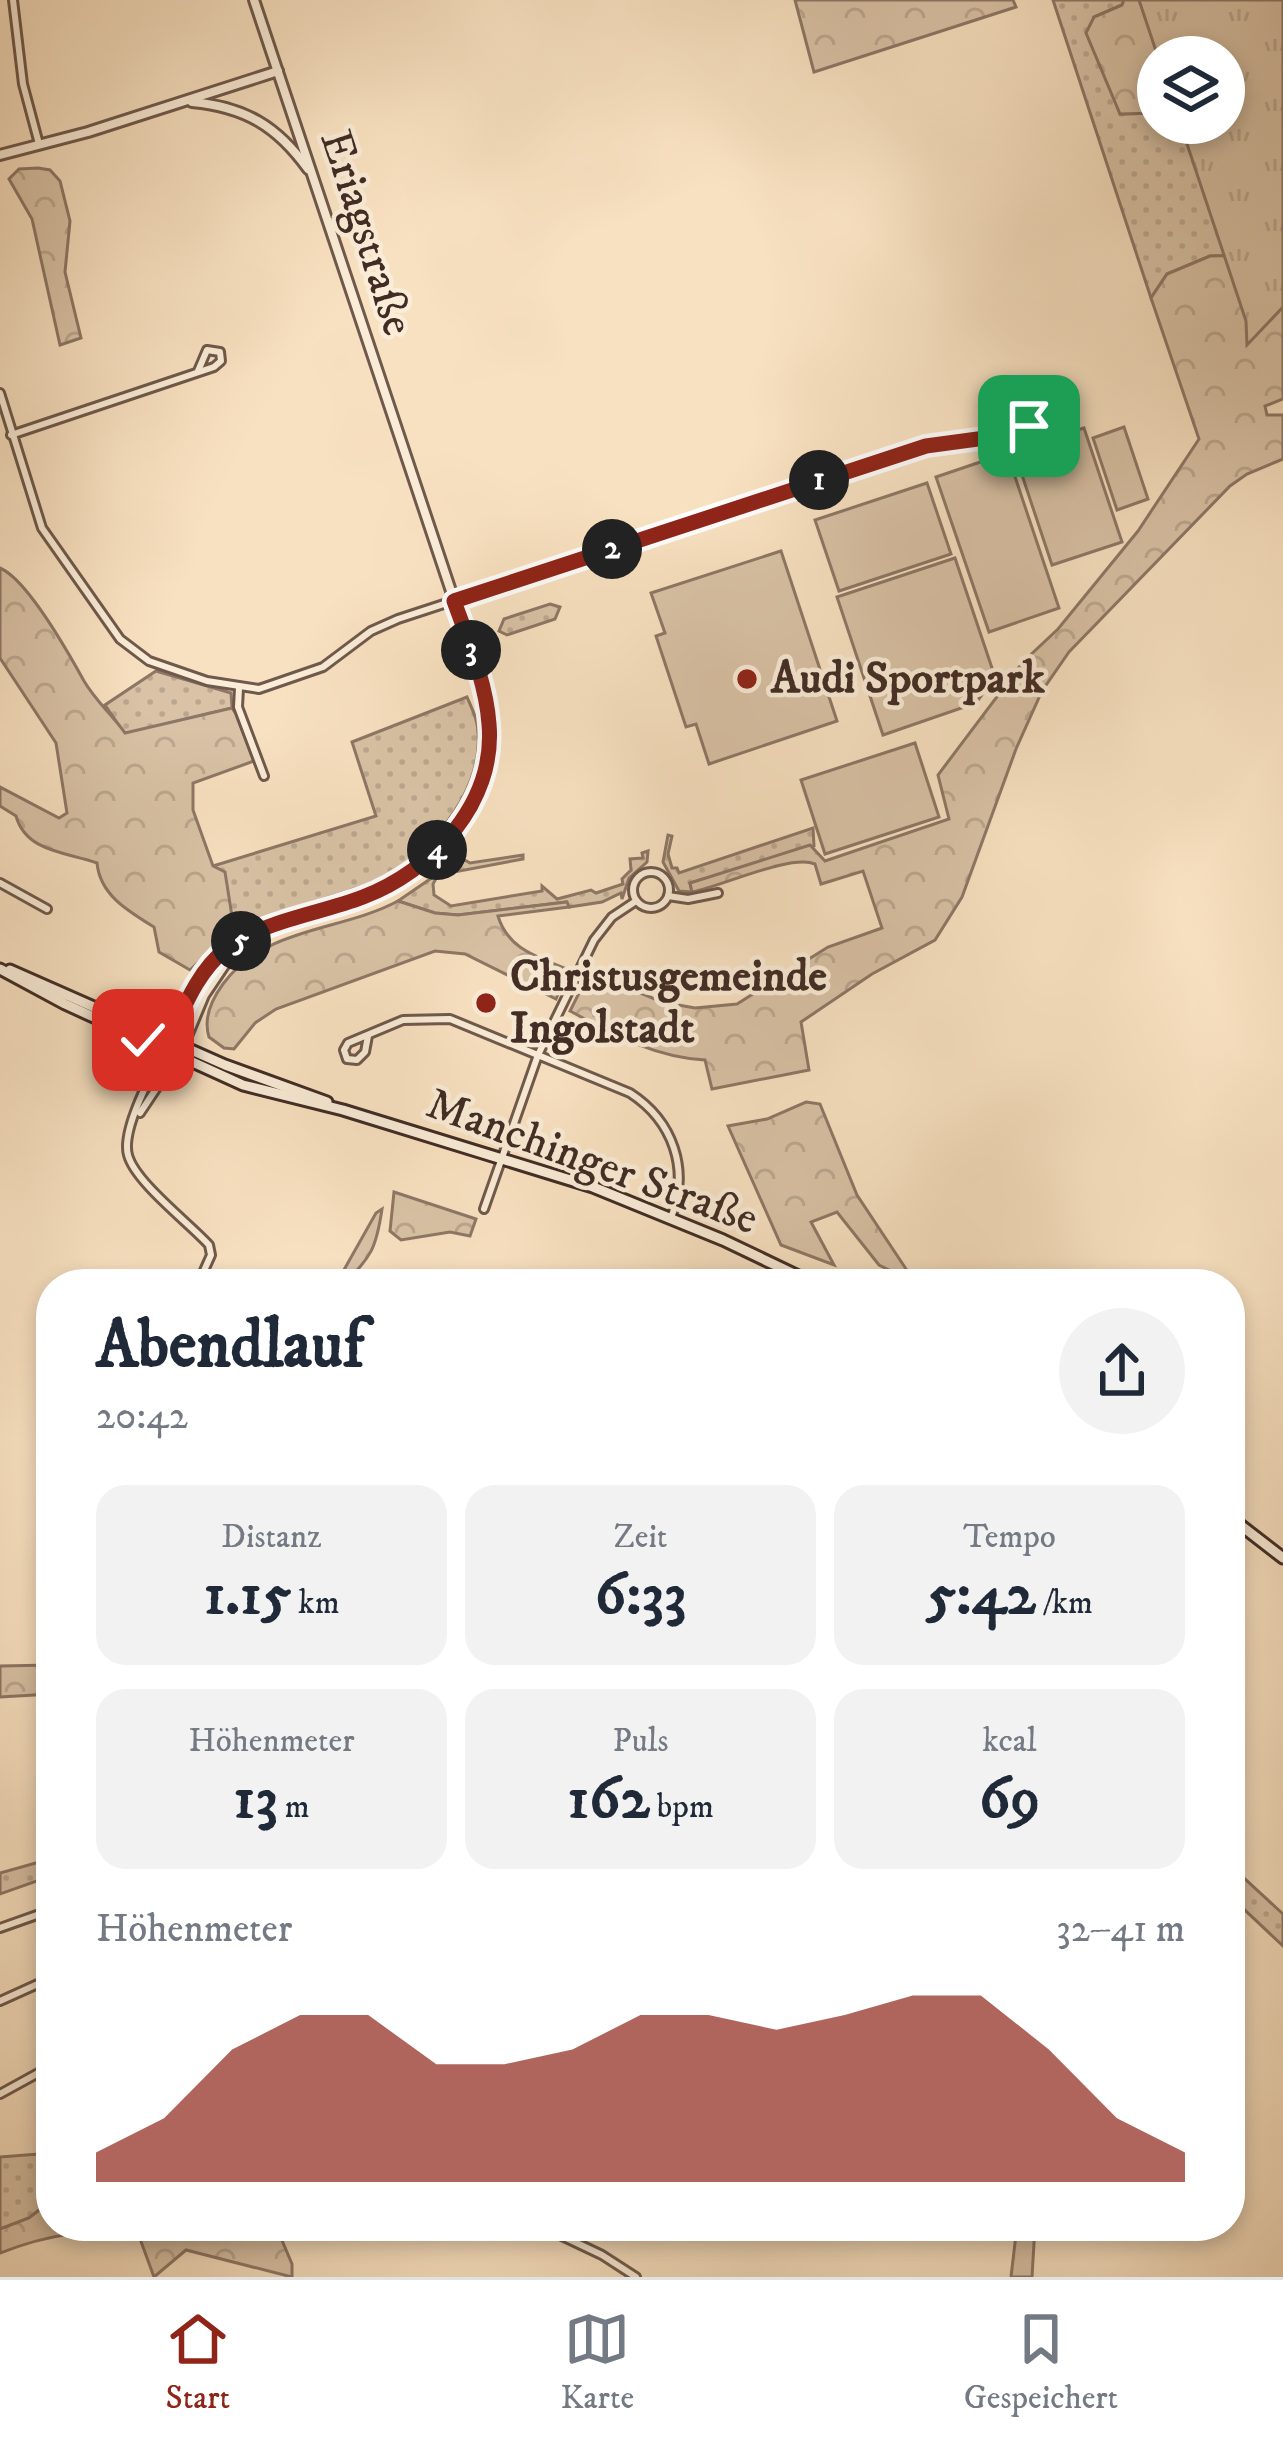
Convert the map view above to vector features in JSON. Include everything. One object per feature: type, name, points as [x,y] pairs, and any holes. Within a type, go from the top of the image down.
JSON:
[{"type":"main road","points":[[0,968],[180,1051]]},
{"type":"main road","name":"Manchinger Straße","points":[[180,1051],[671,1218],[782,1269]]},
{"type":"main road","points":[[1245,1531],[1283,1558]]},
{"type":"street","points":[[13,0],[23,84],[39,144]]},
{"type":"street","name":"Eriagstraße","points":[[242,940],[394,883],[436,851],[471,806],[488,754],[489,723],[454,601],[254,0]]},
{"type":"street","points":[[0,155],[278,71]]},
{"type":"street","points":[[182,101],[224,106],[255,117],[284,138],[312,176]]},
{"type":"street","points":[[11,434],[198,371]]},
{"type":"street","points":[[0,393],[42,528],[120,639],[159,666],[259,689],[309,674],[371,631],[454,601],[926,446],[1000,436],[1029,426]]},
{"type":"street","points":[[239,688],[238,707],[264,776]]},
{"type":"street","points":[[637,901],[634,883],[649,872],[666,879],[668,896]]},
{"type":"street","points":[[0,883],[46,908]]},
{"type":"street","points":[[637,901],[652,908],[668,896],[688,899],[718,893]]},
{"type":"street","points":[[484,1209],[538,1055],[594,940],[613,916],[637,901]]},
{"type":"street","points":[[203,1269],[211,1248],[130,1162],[126,1146],[200,978],[227,948],[242,940]]},
{"type":"street","points":[[134,1120],[180,1051],[204,994],[242,940]]},
{"type":"street","points":[[368,1036],[360,1059],[347,1059],[348,1043],[403,1020],[438,1018],[463,1023],[650,1106],[674,1144],[678,1166],[671,1218]]},
{"type":"street","points":[[0,1928],[36,1915]]},
{"type":"street","points":[[0,2001],[36,1985]]},
{"type":"street","points":[[0,2094],[36,2074]]},
{"type":"street","points":[[573,2241],[636,2277]]},
{"type":"green space","points":[[795,0],[1013,0],[1016,7],[814,72]]},
{"type":"green space","points":[[1053,0],[1124,0],[1094,17],[1120,114],[1137,114],[1137,144],[1229,144],[1254,256],[1210,256],[1167,274],[1151,298]]},
{"type":"green space","points":[[1124,0],[1283,0],[1245,37],[1137,36],[1137,114],[1120,114],[1086,33],[1094,17]]},
{"type":"green space","points":[[1139,0],[1283,0],[1283,307],[1247,345],[1246,321],[1187,144],[1245,144],[1245,36],[1151,36]]},
{"type":"green space","points":[[19,169],[50,170],[60,181],[70,221],[65,272],[81,338],[60,345],[32,219],[9,179]]},
{"type":"green space","points":[[1283,236],[1283,399],[1265,406],[1267,415],[1283,415],[1283,459],[1230,486],[1069,652],[1042,691],[962,897],[935,940],[872,974],[801,1022],[809,1070],[712,1089],[705,1060],[652,1050],[570,1011],[588,975],[595,974],[662,1002],[695,1008],[737,1004],[828,947],[882,928],[863,871],[821,884],[815,864],[804,862],[692,892],[690,883],[810,845],[825,861],[949,819],[938,775],[1023,662],[1058,629],[1138,531],[1199,439],[1151,298],[1167,274],[1210,256],[1254,255]]},
{"type":"green space","points":[[1124,427],[1148,499],[1117,510],[1093,438]]},
{"type":"green space","points":[[1084,428],[1122,542],[1052,565],[1014,451]]},
{"type":"green space","points":[[1007,453],[1059,608],[989,632],[936,477]]},
{"type":"green space","points":[[927,483],[951,554],[839,591],[815,520]]},
{"type":"green space","name":"Audi Sportpark","points":[[781,551],[837,721],[709,764],[696,724],[686,727],[656,636],[665,633],[651,593]]},
{"type":"green space","points":[[955,558],[995,677],[976,703],[883,735],[837,597]]},
{"type":"green space","points":[[0,568],[35,601],[88,688],[125,733],[232,708],[236,714],[254,761],[193,783],[193,810],[213,866],[225,872],[234,929],[190,970],[159,952],[154,927],[109,893],[97,863],[38,844],[16,816],[0,806],[0,787],[59,818],[67,813],[56,743],[0,658]]},
{"type":"green space","points":[[550,604],[560,607],[555,619],[507,635],[499,631],[504,619]]},
{"type":"green space","points":[[156,671],[231,693],[232,708],[125,734],[105,705]]},
{"type":"green space","points":[[467,697],[478,733],[471,780],[446,824],[428,843],[368,884],[234,929],[213,866],[376,816],[352,742]]},
{"type":"green space","points":[[915,743],[939,817],[825,854],[801,780]]},
{"type":"green space","points":[[813,828],[814,846],[690,883],[692,892],[679,891],[663,862],[668,835],[672,836],[668,854],[672,868],[679,873]]},
{"type":"green space","points":[[648,851],[647,862],[629,878],[622,899],[621,893],[602,902],[569,907],[566,902],[458,915],[398,901],[456,855],[470,863],[523,855],[523,859],[438,875],[434,895],[451,906],[542,891],[542,886],[557,899],[591,890],[596,893],[623,884],[631,870],[630,859],[643,858],[642,853]]},
{"type":"green space","points":[[398,901],[458,915],[567,902],[569,907],[498,916],[517,945],[569,970],[556,999],[465,954],[435,951],[276,1009],[255,1023],[234,1049],[209,1037],[212,1002],[240,965],[282,940]]},
{"type":"green space","points":[[806,1102],[820,1104],[857,1195],[906,1269],[879,1265],[837,1212],[811,1222],[834,1265],[781,1245],[728,1126],[767,1119]]},
{"type":"green space","points":[[394,1192],[476,1219],[470,1236],[450,1232],[401,1240],[390,1231]]},
{"type":"green space","points":[[382,1209],[371,1251],[357,1269],[344,1269]]},
{"type":"green space","points":[[36,1665],[36,1695],[0,1697],[0,1666]]},
{"type":"green space","points":[[36,1863],[36,1881],[0,1894],[0,1873]]},
{"type":"green space","points":[[1245,1879],[1283,1914],[1283,1946],[1245,1910]]},
{"type":"green space","points":[[36,2154],[36,2213],[0,2229],[0,2157]]},
{"type":"green space","points":[[36,2213],[36,2241],[0,2253],[0,2229]]},
{"type":"green space","points":[[141,2241],[282,2241],[292,2264],[292,2277],[186,2250],[154,2277]]},
{"type":"green space","points":[[1015,2241],[1034,2241],[1032,2277],[1011,2277]]},
{"type":"place","name":"Audi Sportpark","points":[[747,679]]},
{"type":"place","name":"Christusgemeinde Ingolstadt","points":[[486,1003]]},
{"type":"route","points":[[143,1040],[164,1050],[200,978],[227,948],[394,883],[424,863],[459,824],[485,770],[490,736],[483,692],[454,601],[926,446],[1000,436],[1029,426]]}]
